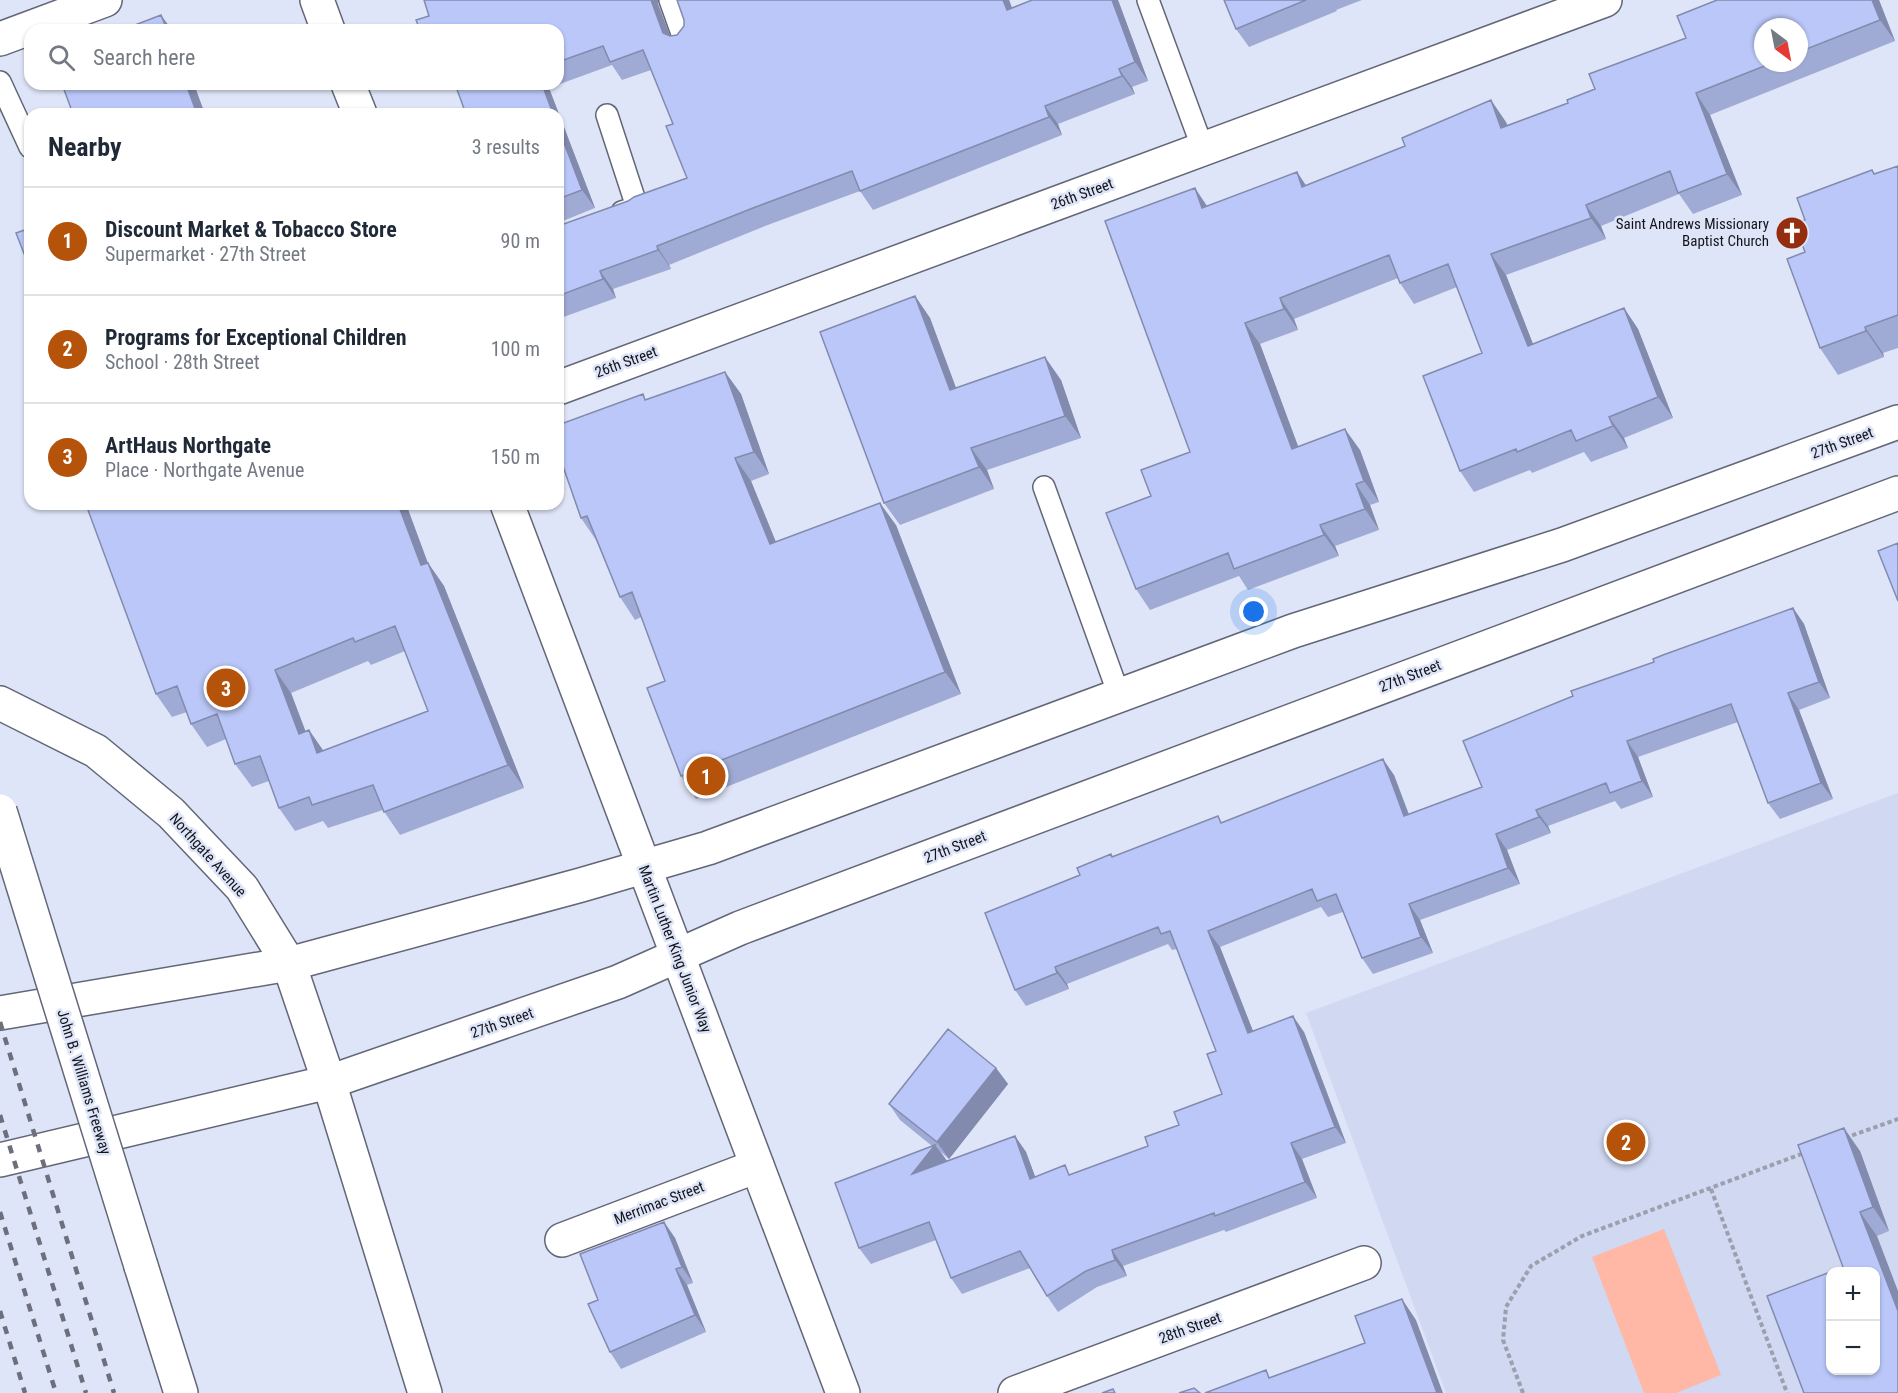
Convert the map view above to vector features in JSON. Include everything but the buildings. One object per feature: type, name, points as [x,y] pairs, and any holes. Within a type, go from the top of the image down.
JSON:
[{"type":"main road","points":[[317,0],[326,24]]},
{"type":"main road","name":"26th Street","points":[[564,386],[1605,0]]},
{"type":"main road","points":[[39,24],[95,2]]},
{"type":"main road","points":[[0,39],[24,30]]},
{"type":"main road","points":[[350,90],[358,108]]},
{"type":"main road","name":"27th Street","points":[[0,1013],[289,964],[644,868],[708,848],[1293,631],[1562,544],[1898,422]]},
{"type":"main road","name":"27th Street","points":[[0,1161],[329,1082],[618,982],[751,924],[1898,493]]},
{"type":"main road","name":"Martin Luther King Junior Way","points":[[509,510],[843,1393]]},
{"type":"main road","name":"Northgate Avenue","points":[[0,704],[96,751],[171,813],[242,888],[289,964],[329,1082],[425,1393]]},
{"type":"main road","name":"John B. Williams Freeway","points":[[0,811],[168,1352]]},
{"type":"main road","name":"Merrimac Street","points":[[562,1240],[757,1166]]},
{"type":"main road","name":"28th Street","points":[[1015,1393],[1364,1263]]},
{"type":"main road","points":[[168,1352],[181,1393]]},
{"type":"main road","points":[[168,1352],[190,1393]]},
{"type":"lane","points":[[670,0],[686,42]]},
{"type":"lane","points":[[1148,0],[1203,149]]},
{"type":"lane","points":[[0,82],[24,134]]},
{"type":"lane","points":[[606,115],[637,207],[608,218]]},
{"type":"lane","points":[[1044,487],[1119,695]]},
{"type":"path","points":[[1843,1139],[1898,1119]]},
{"type":"path","points":[[1523,1393],[1503,1340],[1506,1307],[1531,1266],[1582,1236],[1810,1152]]},
{"type":"path","points":[[1710,1188],[1787,1393]]},
{"type":"shaded area","points":[[1898,793],[1898,1393],[1446,1393],[1306,1013]]},
{"type":"shaded area","points":[[1664,1229],[1721,1375],[1676,1393],[1644,1393],[1592,1257]]},
{"type":"railway","points":[[0,1022],[114,1393]]},
{"type":"railway","points":[[0,1115],[86,1393]]},
{"type":"railway","points":[[0,1212],[56,1393]]},
{"type":"railway","points":[[0,1311],[25,1393]]},
{"type":"place","name":"Saint Andrews Missionary Baptist Church","points":[[1792,233]]},
{"type":"place","name":"ArtHaus Northgate","points":[[226,688]]},
{"type":"place","name":"Discount Market & Tobacco Store","points":[[706,776]]},
{"type":"place","name":"Programs for Exceptional Children","points":[[1626,1142]]}]
